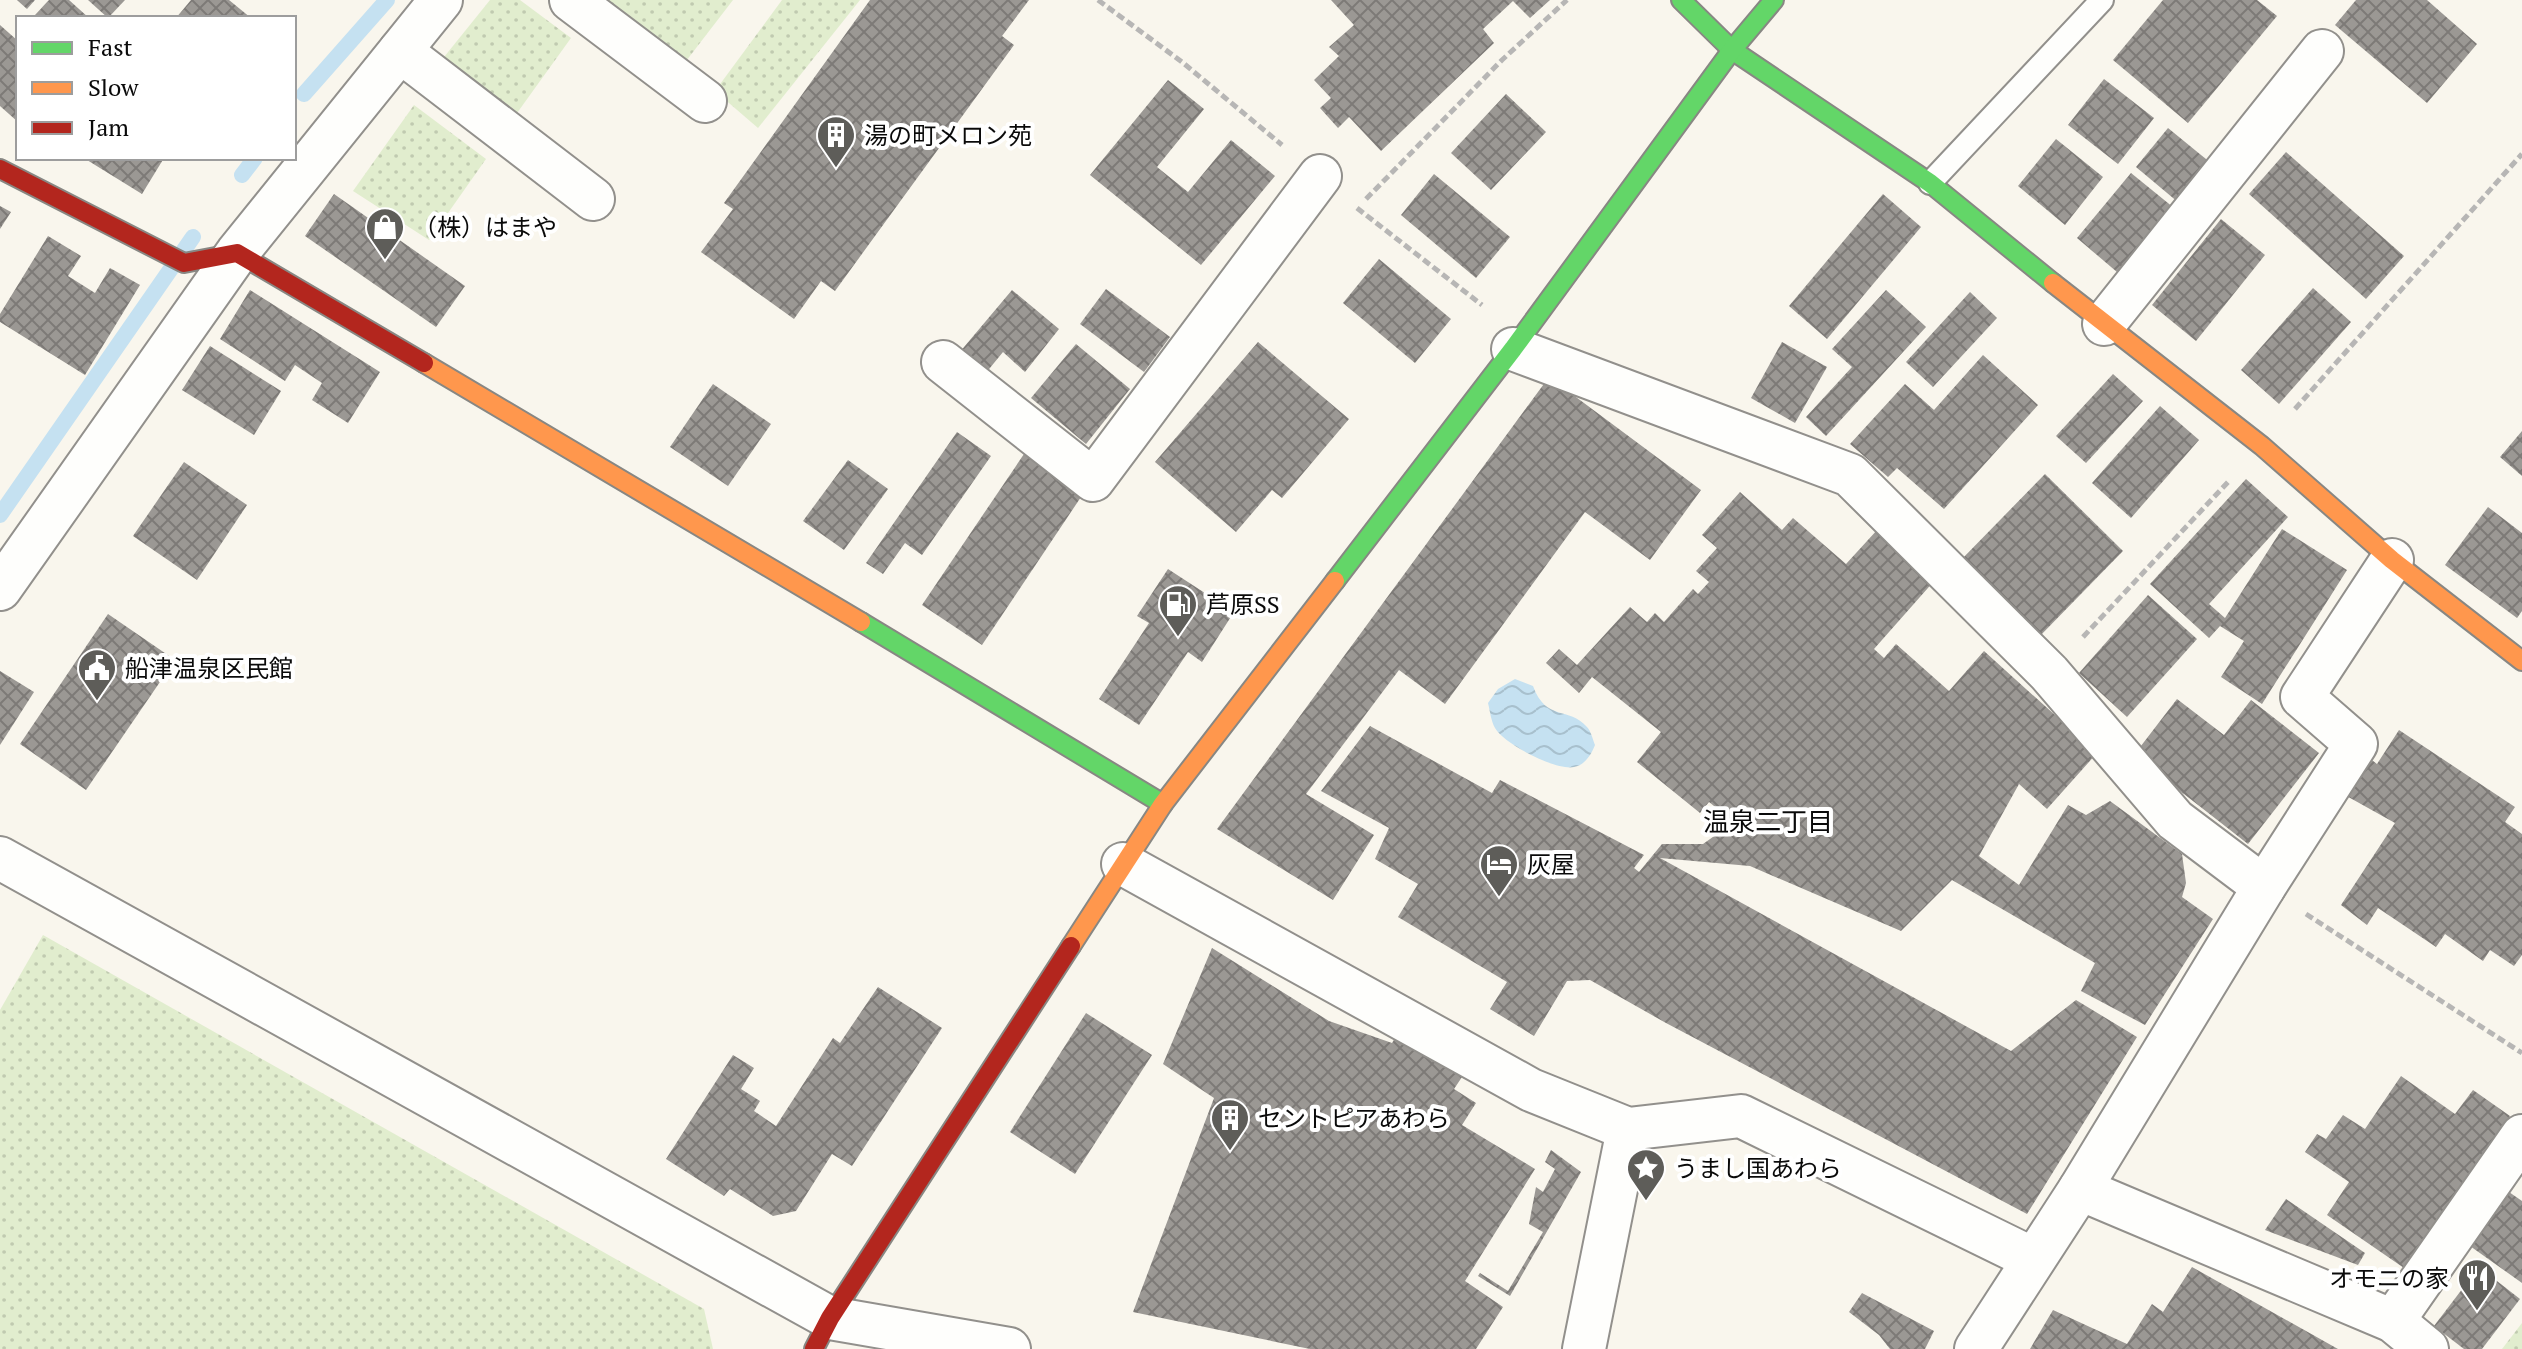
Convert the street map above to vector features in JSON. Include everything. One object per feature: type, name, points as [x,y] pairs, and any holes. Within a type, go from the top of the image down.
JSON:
[{"type":"street","points":[[0,589],[237,253],[441,0]]},
{"type":"street","points":[[571,0],[705,101]]},
{"type":"street","points":[[1681,0],[1732,50],[1930,183],[2104,324],[2262,446],[2392,560],[2522,661]]},
{"type":"street","points":[[822,1333],[1163,804],[1513,349],[1732,50],[1774,0]]},
{"type":"street","points":[[400,51],[593,199]]},
{"type":"street","points":[[2104,324],[2322,51]]},
{"type":"street","points":[[0,169],[184,263],[237,253],[762,562],[1163,804]]},
{"type":"street","points":[[943,362],[1093,480],[1320,176]]},
{"type":"street","points":[[1513,349],[1850,475],[2049,673],[2175,820],[2264,887]]},
{"type":"street","points":[[1976,1349],[2080,1189],[2264,887],[2356,744],[2302,697],[2392,560]]},
{"type":"street","points":[[0,858],[822,1333],[1009,1349]]},
{"type":"street","points":[[1123,864],[1531,1090],[1628,1129],[1741,1116],[2033,1259]]},
{"type":"street","points":[[1584,1349],[1628,1129]]},
{"type":"street","points":[[2393,1321],[2522,1136]]},
{"type":"street","points":[[2080,1189],[2393,1321],[2427,1349]]},
{"type":"lane","points":[[1930,183],[2102,0]]},
{"type":"path","points":[[1357,208],[1502,60],[1567,0]]},
{"type":"path","points":[[2049,673],[2262,446],[2522,154]]},
{"type":"path","points":[[2264,887],[2522,1053]]},
{"type":"green space","points":[[490,0],[520,0],[571,38],[512,120],[436,67]]},
{"type":"green space","points":[[594,0],[733,0],[683,65]]},
{"type":"green space","points":[[782,0],[860,0],[758,128],[715,91]]},
{"type":"green space","points":[[414,105],[486,159],[429,240],[353,191]]},
{"type":"green space","points":[[43,935],[704,1309],[713,1349],[0,1349],[0,1010]]},
{"type":"green space","points":[[2522,1323],[2522,1349],[2502,1349]]},
{"type":"water","points":[[1515,679],[1533,686],[1544,705],[1573,717],[1587,727],[1595,745],[1584,762],[1566,767],[1543,761],[1500,734],[1488,703],[1498,689]]},
{"type":"building","points":[[17,0],[35,0],[27,9]]},
{"type":"building","points":[[49,0],[69,0],[87,16],[36,16]]},
{"type":"building","points":[[88,0],[125,0],[110,16],[106,16]]},
{"type":"building","points":[[191,0],[229,0],[249,16],[178,16]]},
{"type":"building","name":"湯の町メロン苑","points":[[870,0],[1029,0],[1002,36],[1014,45],[835,291],[821,281],[794,319],[701,252],[733,209],[724,203]]},
{"type":"building","points":[[1331,0],[1550,0],[1530,18],[1513,1],[1483,29],[1494,43],[1381,151],[1349,117],[1338,128],[1320,108],[1331,98],[1314,80],[1339,56],[1329,47],[1354,25]]},
{"type":"building","points":[[2163,0],[2257,0],[2277,16],[2188,123],[2113,60]]},
{"type":"building","points":[[2356,0],[2427,0],[2477,44],[2427,103],[2335,25]]},
{"type":"building","points":[[0,25],[16,39],[16,120],[0,106]]},
{"type":"building","points":[[2104,79],[2154,118],[2118,164],[2068,125]]},
{"type":"building","points":[[1168,80],[1204,109],[1157,167],[1188,192],[1231,140],[1275,176],[1201,265],[1090,175]]},
{"type":"building","points":[[1506,94],[1546,132],[1491,190],[1451,153]]},
{"type":"building","points":[[2168,128],[2212,164],[2179,203],[2136,167]]},
{"type":"building","points":[[2056,139],[2103,177],[2065,225],[2018,186]]},
{"type":"building","points":[[2286,152],[2404,256],[2366,299],[2249,194]]},
{"type":"building","points":[[87,160],[163,160],[142,194]]},
{"type":"building","points":[[2131,173],[2179,212],[2124,278],[2077,238]]},
{"type":"building","points":[[1434,174],[1510,237],[1476,278],[1401,215]]},
{"type":"building","name":"（株）はまや","points":[[334,194],[465,286],[436,327],[305,236]]},
{"type":"building","points":[[1883,194],[1921,227],[1827,339],[1789,306]]},
{"type":"building","points":[[0,206],[11,212],[0,229]]},
{"type":"building","points":[[2221,219],[2265,255],[2196,341],[2152,305]]},
{"type":"building","points":[[48,236],[81,256],[68,276],[95,293],[110,268],[140,285],[85,375],[0,322],[0,314]]},
{"type":"building","points":[[1379,259],[1451,319],[1415,363],[1343,303]]},
{"type":"building","points":[[2313,288],[2351,322],[2279,404],[2241,370]]},
{"type":"building","points":[[1106,289],[1170,337],[1144,372],[1080,324]]},
{"type":"building","points":[[250,290],[380,372],[348,423],[312,400],[322,383],[295,365],[285,381],[220,339]]},
{"type":"building","points":[[1012,290],[1059,329],[1025,372],[1003,352],[985,374],[959,353]]},
{"type":"building","points":[[1886,290],[1926,327],[1826,436],[1806,417],[1852,367],[1832,349]]},
{"type":"building","points":[[1970,292],[1997,318],[1933,387],[1906,362]]},
{"type":"building","points":[[1258,342],[1349,419],[1282,498],[1272,490],[1236,532],[1155,462]]},
{"type":"building","points":[[1782,342],[1827,367],[1795,423],[1751,398]]},
{"type":"building","points":[[1076,344],[1130,389],[1086,444],[1031,398]]},
{"type":"building","points":[[210,346],[281,391],[254,435],[182,390]]},
{"type":"building","points":[[1983,355],[2038,405],[1944,509],[1897,468],[1888,477],[1850,444],[1905,384],[1934,410]]},
{"type":"building","points":[[2113,374],[2143,401],[2086,463],[2056,436]]},
{"type":"building","points":[[1549,377],[1701,490],[1650,560],[1585,512],[1445,704],[1399,670],[1306,794],[1374,835],[1333,900],[1217,829]]},
{"type":"building","points":[[713,384],[771,424],[728,486],[670,447]]},
{"type":"building","points":[[2160,406],[2199,440],[2131,518],[2092,483]]},
{"type":"building","points":[[2522,431],[2522,476],[2500,457]]},
{"type":"building","points":[[957,432],[991,456],[922,555],[905,543],[883,574],[866,563]]},
{"type":"building","points":[[1024,454],[1083,494],[982,645],[922,605]]},
{"type":"building","points":[[848,460],[888,489],[844,550],[803,521]]},
{"type":"building","points":[[184,462],[247,505],[197,580],[133,536]]},
{"type":"building","points":[[2045,474],[2123,551],[2037,639],[1960,561]]},
{"type":"building","points":[[2246,479],[2288,517],[2209,604],[2225,618],[2282,529],[2347,570],[2262,704],[2221,677],[2244,641],[2220,626],[2209,638],[2150,584]]},
{"type":"building","points":[[1740,492],[1782,530],[1793,518],[1846,564],[1878,529],[1935,580],[1874,649],[1884,658],[1896,644],[1949,691],[1984,651],[2097,753],[2047,809],[2019,784],[1979,856],[2019,885],[2068,805],[2086,815],[2110,801],[2182,854],[2186,883],[2182,897],[2213,919],[2145,1025],[2081,991],[2095,963],[1952,880],[1901,931],[1750,866],[1660,858],[2011,1051],[2076,1000],[2137,1037],[2027,1214],[1590,980],[1567,981],[1534,1036],[1490,1009],[1507,982],[1398,917],[1418,884],[1375,859],[1389,828],[1321,791],[1370,726],[1492,793],[1500,780],[1644,855],[1634,868],[1639,872],[1662,844],[1703,844],[1734,822],[1709,802],[1700,813],[1637,762],[1661,732],[1592,677],[1579,693],[1546,663],[1559,649],[1577,665],[1630,607],[1647,622],[1655,613],[1664,622],[1693,589],[1698,594],[1709,582],[1696,571],[1717,548],[1702,535]]},
{"type":"building","points":[[2488,507],[2522,533],[2522,611],[2517,618],[2445,565]]},
{"type":"building","name":"芦原SS","points":[[1168,569],[1234,612],[1202,662],[1188,652],[1139,725],[1099,699],[1149,623],[1137,616]]},
{"type":"building","points":[[2148,595],[2197,639],[2127,717],[2079,673]]},
{"type":"building","name":"船津温泉区民館","points":[[108,614],[175,660],[86,790],[20,744]]},
{"type":"building","points":[[0,671],[34,692],[0,745]]},
{"type":"building","points":[[2177,699],[2224,735],[2251,700],[2319,753],[2248,844],[2134,755]]},
{"type":"building","points":[[2399,730],[2515,807],[2505,822],[2522,834],[2522,955],[2514,966],[2490,950],[2483,961],[2445,934],[2436,947],[2378,908],[2367,925],[2341,905],[2395,823],[2343,794],[2368,757],[2377,764]]},
{"type":"building","name":"セントピアあわら","points":[[1212,948],[1329,1021],[1392,1043],[1402,1027],[1468,1068],[1454,1089],[1476,1103],[1462,1125],[1535,1169],[1465,1281],[1503,1307],[1476,1349],[1310,1349],[1133,1312],[1214,1098],[1163,1064]]},
{"type":"building","points":[[878,987],[942,1028],[852,1166],[832,1154],[796,1211],[773,1216],[730,1189],[724,1196],[666,1159],[733,1055],[754,1068],[741,1089],[760,1101],[754,1111],[776,1126],[833,1038],[840,1043]]},
{"type":"building","points":[[1086,1013],[1152,1055],[1075,1174],[1010,1132]]},
{"type":"building","points":[[2401,1076],[2455,1114],[2473,1090],[2510,1116],[2404,1268],[2327,1215],[2349,1182],[2305,1152],[2317,1134],[2326,1139],[2343,1115],[2365,1129]]},
{"type":"building","points":[[1551,1150],[1581,1172],[1510,1296],[1478,1276],[1480,1273],[1508,1291],[1543,1232],[1529,1224],[1536,1187],[1543,1192],[1555,1169],[1545,1162]]},
{"type":"building","points":[[2509,1192],[2522,1201],[2522,1283],[2470,1246]]},
{"type":"building","points":[[2286,1199],[2365,1253],[2358,1265],[2265,1230]]},
{"type":"building","points":[[2192,1267],[2338,1349],[2030,1349],[2053,1310],[2127,1344],[2152,1304],[2163,1312]]},
{"type":"building","name":"オモニの家","points":[[2479,1267],[2520,1299],[2482,1349],[2464,1349],[2434,1326]]},
{"type":"building","points":[[1862,1293],[1934,1331],[1925,1349],[1890,1349],[1879,1335],[1849,1312]]},
{"type":"waterway","points":[[304,94],[387,0]]},
{"type":"waterway","points":[[242,175],[253,160]]},
{"type":"waterway","points":[[0,515],[193,237]]},
{"type":"traffic: fast","points":[[1681,0],[1732,50],[1930,183],[2053,283]]},
{"type":"traffic: fast","points":[[1335,581],[1513,349],[1732,50],[1774,0]]},
{"type":"traffic: fast","points":[[861,622],[1163,804]]},
{"type":"traffic: slow","points":[[2053,283],[2262,446],[2392,560],[2522,661]]},
{"type":"traffic: slow","points":[[424,363],[861,622]]},
{"type":"traffic: slow","points":[[1071,946],[1163,804],[1335,581]]},
{"type":"traffic: jam","points":[[0,169],[184,263],[237,253],[424,363]]},
{"type":"traffic: jam","points":[[814,1349],[830,1318],[1071,946]]},
{"type":"place","name":"湯の町メロン苑","points":[[836,169]]},
{"type":"place","name":"（株）はまや","points":[[385,261]]},
{"type":"place","name":"芦原SS","points":[[1178,638]]},
{"type":"place","name":"船津温泉区民館","points":[[97,702]]},
{"type":"place","name":"灰屋","points":[[1499,898]]},
{"type":"place","name":"セントピアあわら","points":[[1230,1152]]},
{"type":"place","name":"うまし国あわら","points":[[1646,1202]]},
{"type":"place","name":"オモニの家","points":[[2477,1312]]},
{"type":"district","name":"温泉二丁目","points":[[1768,821]]}]
